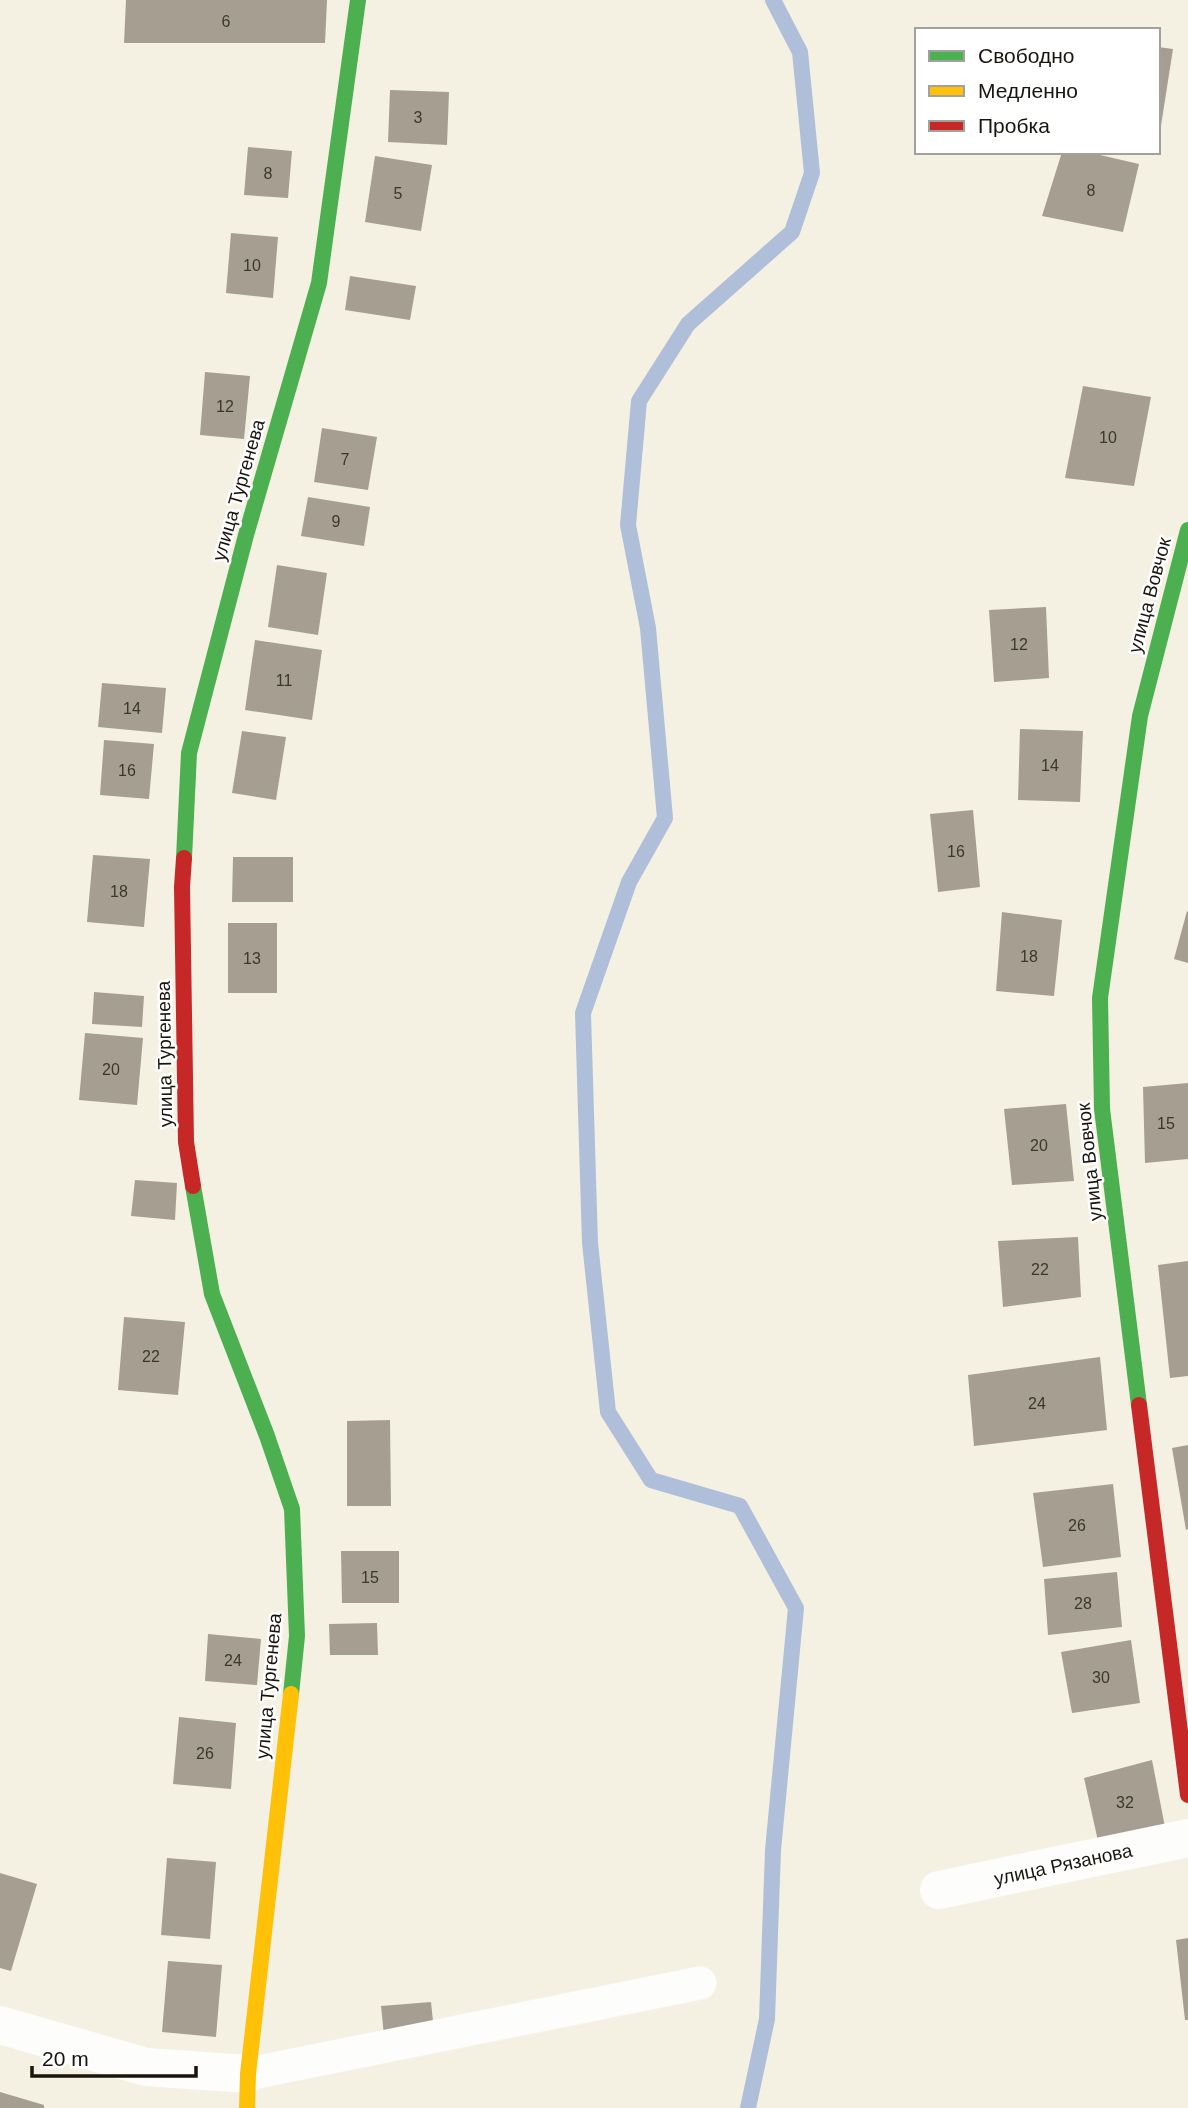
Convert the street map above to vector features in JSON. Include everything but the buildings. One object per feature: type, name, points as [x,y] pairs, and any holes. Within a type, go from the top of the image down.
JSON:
[{"type":"street","name":"улица Тургенева","points":[[248,2091],[297,1636],[292,1509],[212,1294],[186,1142],[182,887],[189,753],[246,535],[319,284],[358,0]]},
{"type":"street","name":"улица Вовчок","points":[[1188,530],[1140,716],[1100,998],[1102,1110],[1188,1795]]},
{"type":"street","name":"улица Рязанова","points":[[939,1890],[1188,1838]]},
{"type":"street","points":[[0,2025],[146,2067],[248,2091]]},
{"type":"lane","points":[[248,2091],[700,1983]]},
{"type":"waterway","points":[[748,2108],[767,2019],[773,1850],[796,1608],[740,1506],[651,1480],[608,1412],[590,1243],[583,1013],[629,882],[665,818],[648,628],[628,525],[639,401],[688,324],[792,232],[812,173],[800,52],[773,0]]},
{"type":"traffic: fast","points":[[184,858],[189,753],[246,535],[319,283],[358,0]]},
{"type":"traffic: fast","points":[[1139,1405],[1102,1109],[1100,998],[1140,716],[1188,530]]},
{"type":"traffic: fast","points":[[193,1186],[212,1294],[292,1509],[297,1636],[291,1694]]},
{"type":"traffic: slow","points":[[247,2108],[248,2074],[291,1694]]},
{"type":"traffic: jam","points":[[184,858],[182,887],[186,1142],[193,1186]]},
{"type":"traffic: jam","points":[[1139,1405],[1188,1795]]}]
